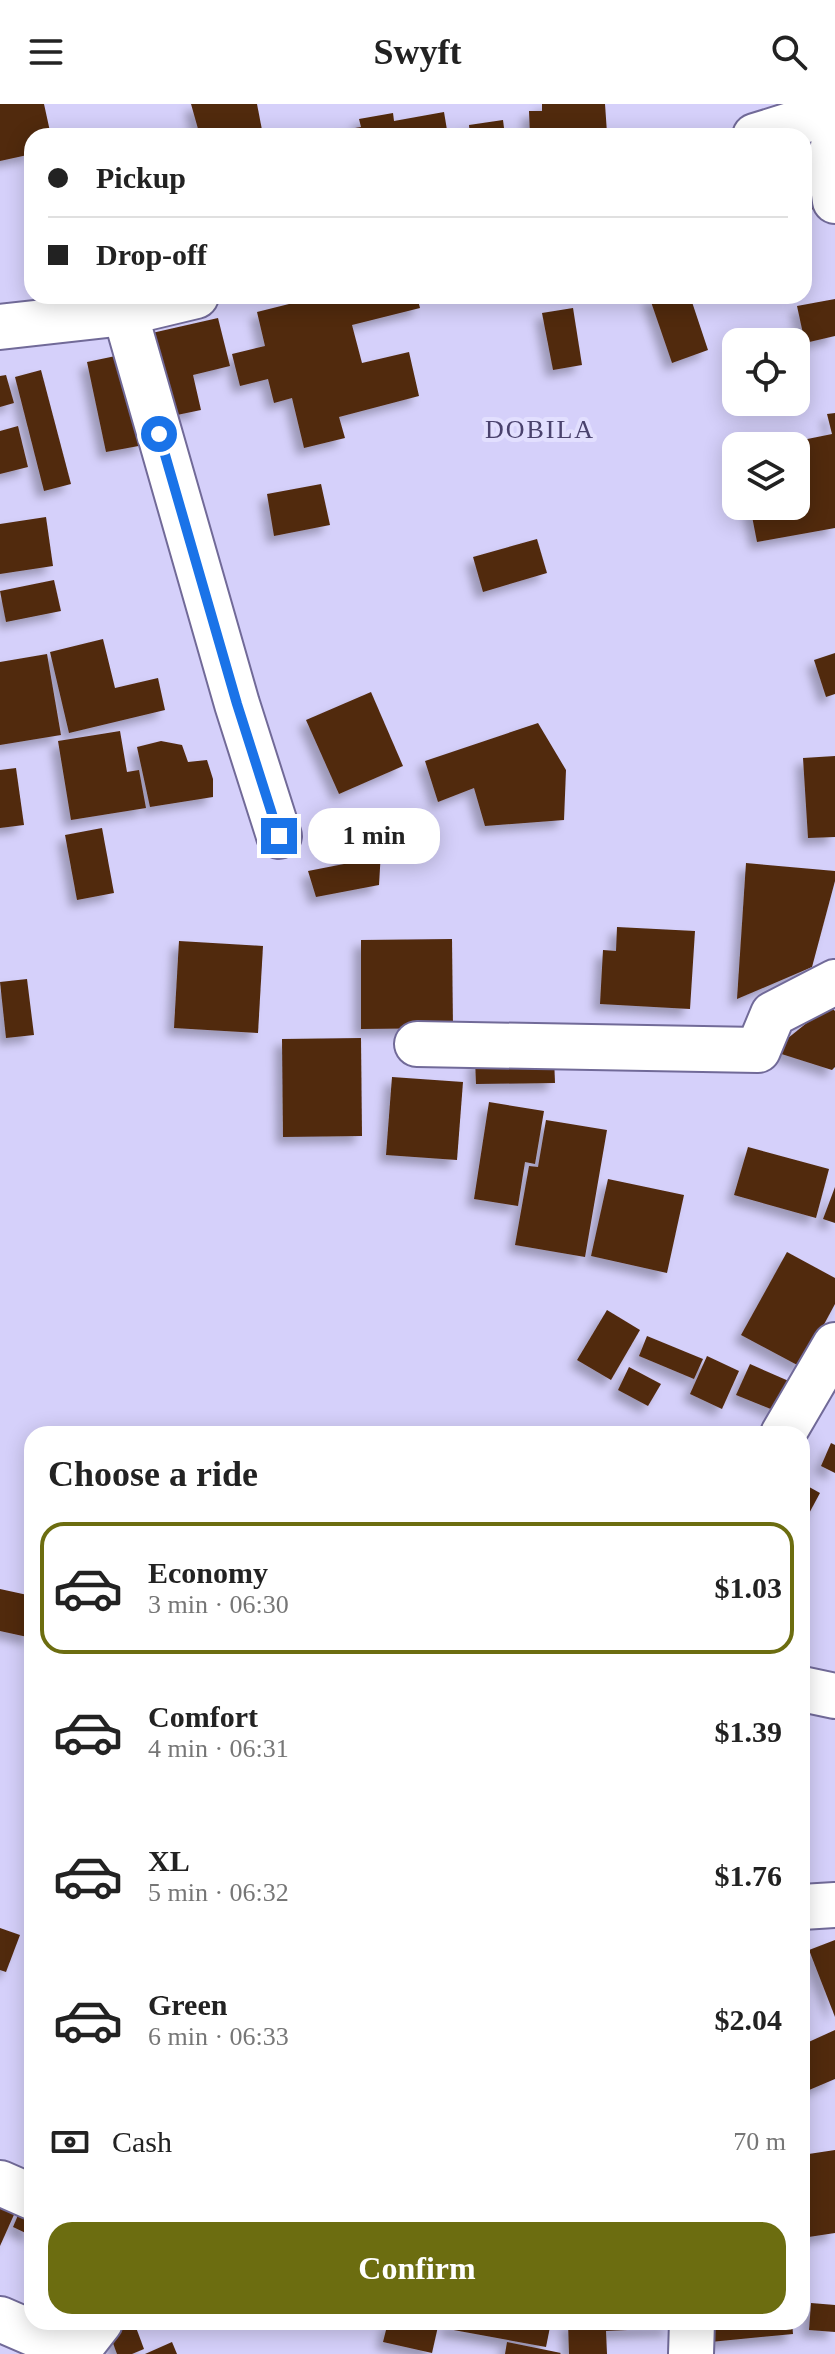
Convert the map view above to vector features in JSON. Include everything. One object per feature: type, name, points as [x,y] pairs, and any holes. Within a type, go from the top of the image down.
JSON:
[{"type":"street","points":[[781,128],[835,111]]},
{"type":"street","points":[[835,134],[830,164],[835,201]]},
{"type":"street","points":[[0,327],[125,313],[163,304]]},
{"type":"street","points":[[125,313],[237,704],[279,836]]},
{"type":"street","points":[[417,1044],[758,1050],[773,1014],[835,982]]},
{"type":"street","points":[[788,1426],[835,1345]]},
{"type":"street","points":[[810,1691],[835,1696]]},
{"type":"street","points":[[810,1907],[835,1905]]},
{"type":"street","points":[[0,2183],[24,2194]]},
{"type":"street","points":[[0,2319],[24,2326]]},
{"type":"street","points":[[38,2330],[84,2343]]},
{"type":"street","points":[[691,2354],[692,2330]]},
{"type":"building","points":[[0,104],[44,104],[49,128],[24,128],[24,156],[0,161]]},
{"type":"building","points":[[191,104],[257,104],[262,128],[198,128]]},
{"type":"building","points":[[542,104],[605,104],[607,128],[530,128],[529,111],[542,111]]},
{"type":"building","points":[[444,112],[447,128],[355,128],[361,127],[359,119],[393,113],[394,121]]},
{"type":"building","points":[[503,120],[504,128],[469,128],[469,125]]},
{"type":"building","points":[[835,299],[835,336],[810,342],[810,328],[802,328],[797,306]]},
{"type":"building","points":[[289,304],[419,304],[420,308],[352,325],[362,363],[409,352],[419,396],[339,417],[345,438],[304,448],[292,398],[274,403],[268,379],[240,386],[232,354],[265,346],[257,312]]},
{"type":"building","points":[[652,304],[693,304],[708,350],[672,363]]},
{"type":"building","points":[[573,308],[582,365],[553,370],[542,313]]},
{"type":"building","points":[[218,318],[230,366],[193,375],[201,410],[172,416],[152,333]]},
{"type":"building","points":[[125,354],[144,445],[106,452],[87,362]]},
{"type":"building","points":[[41,370],[71,484],[44,491],[15,377]]},
{"type":"building","points":[[6,375],[14,403],[0,407],[0,376]]},
{"type":"building","points":[[835,413],[835,528],[757,542],[753,520],[810,520],[810,438],[832,434],[827,414]]},
{"type":"building","points":[[18,426],[28,467],[0,474],[0,431]]},
{"type":"building","points":[[321,484],[330,525],[274,536],[267,494]]},
{"type":"building","points":[[46,517],[53,566],[0,574],[0,524]]},
{"type":"building","points":[[537,539],[547,573],[483,592],[473,557]]},
{"type":"building","points":[[54,580],[61,611],[6,622],[0,591]]},
{"type":"building","points":[[103,639],[115,688],[158,678],[165,710],[69,733],[50,652]]},
{"type":"building","points":[[835,653],[835,694],[826,697],[814,660]]},
{"type":"building","points":[[47,654],[61,735],[0,745],[0,662]]},
{"type":"building","points":[[371,692],[403,766],[339,794],[306,720]]},
{"type":"building","points":[[538,723],[566,770],[564,820],[485,826],[474,788],[438,802],[425,761]]},
{"type":"building","points":[[120,731],[127,772],[139,770],[146,808],[71,820],[58,741]]},
{"type":"building","points":[[161,741],[182,745],[188,762],[207,760],[213,779],[213,797],[150,807],[137,747]]},
{"type":"building","points":[[835,756],[835,837],[808,838],[803,758]]},
{"type":"building","points":[[16,768],[24,825],[0,828],[0,770]]},
{"type":"building","points":[[366,811],[381,851],[379,885],[316,897],[308,871],[344,864],[330,823]]},
{"type":"building","points":[[102,828],[114,893],[77,900],[65,835]]},
{"type":"building","points":[[746,863],[835,871],[835,881],[812,967],[737,999]]},
{"type":"building","points":[[617,927],[695,931],[690,1009],[600,1004],[603,950],[616,951]]},
{"type":"building","points":[[452,939],[453,1028],[361,1029],[361,940]]},
{"type":"building","points":[[179,941],[263,946],[258,1033],[174,1028]]},
{"type":"building","points":[[27,979],[34,1035],[6,1038],[0,982]]},
{"type":"building","points":[[829,1005],[835,1011],[835,1067],[832,1070],[772,1051]]},
{"type":"building","points":[[361,1038],[362,1136],[283,1137],[282,1039]]},
{"type":"building","points":[[554,1057],[555,1083],[476,1084],[475,1059]]},
{"type":"building","points":[[392,1077],[463,1082],[457,1160],[386,1155]]},
{"type":"building","points":[[489,1102],[544,1111],[535,1164],[525,1162],[518,1206],[474,1199]]},
{"type":"building","points":[[546,1120],[607,1130],[585,1257],[515,1245],[529,1166],[538,1167]]},
{"type":"building","points":[[748,1147],[829,1169],[816,1218],[734,1195]]},
{"type":"building","points":[[608,1179],[684,1195],[667,1273],[591,1256]]},
{"type":"building","points":[[835,1187],[835,1223],[823,1219]]},
{"type":"building","points":[[787,1252],[835,1278],[835,1304],[801,1367],[741,1335]]},
{"type":"building","points":[[607,1310],[640,1330],[611,1380],[577,1360]]},
{"type":"building","points":[[647,1336],[703,1359],[694,1379],[639,1356]]},
{"type":"building","points":[[707,1356],[739,1371],[722,1409],[690,1394]]},
{"type":"building","points":[[750,1364],[791,1382],[778,1412],[736,1395]]},
{"type":"building","points":[[629,1367],[661,1384],[648,1406],[618,1390]]},
{"type":"building","points":[[831,1443],[835,1445],[835,1473],[821,1466]]},
{"type":"building","points":[[810,1487],[820,1493],[810,1512]]},
{"type":"building","points":[[0,1589],[24,1594],[24,1636],[0,1631]]},
{"type":"building","points":[[0,1928],[20,1935],[6,1972],[0,1970]]},
{"type":"building","points":[[835,1940],[835,2017],[810,1953],[810,1950]]},
{"type":"building","points":[[835,2030],[835,2079],[810,2090],[810,2041]]},
{"type":"building","points":[[835,2150],[835,2233],[810,2237],[810,2154]]},
{"type":"building","points":[[0,2201],[17,2208],[0,2246]]},
{"type":"building","points":[[24,2201],[24,2232],[13,2227]]},
{"type":"building","points":[[811,2303],[835,2305],[835,2332],[809,2330]]},
{"type":"building","points":[[108,2330],[137,2330],[144,2349],[132,2354],[117,2354]]},
{"type":"building","points":[[386,2330],[437,2330],[432,2353],[383,2342]]},
{"type":"building","points":[[453,2330],[549,2330],[546,2347]]},
{"type":"building","points":[[568,2330],[627,2330],[606,2331],[607,2354],[569,2354]]},
{"type":"building","points":[[699,2330],[793,2330],[793,2334],[700,2343]]},
{"type":"building","points":[[172,2342],[177,2354],[145,2354]]},
{"type":"building","points":[[507,2342],[561,2353],[505,2354]]},
{"type":"district","name":"DOBILA","points":[[540,429]]},
{"type":"route","points":[[159,434],[237,704],[279,836]]}]
